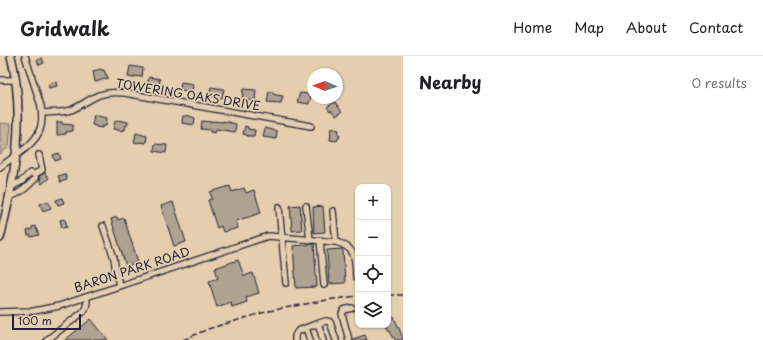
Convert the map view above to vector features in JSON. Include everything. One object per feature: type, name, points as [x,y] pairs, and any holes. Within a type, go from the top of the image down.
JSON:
[{"type":"main road","points":[[0,238],[17,154],[18,110],[11,56]]},
{"type":"street","points":[[0,167],[30,144],[38,133],[42,120],[38,94],[25,56]]},
{"type":"street","points":[[0,80],[15,80]]},
{"type":"street","name":"TOWERING OAKS DRIVE","points":[[42,113],[69,110],[98,95],[116,92],[311,126]]},
{"type":"street","points":[[11,186],[22,181],[30,173],[35,174],[42,170],[39,154]]},
{"type":"street","points":[[9,197],[16,195],[26,188],[35,179],[35,174]]},
{"type":"street","points":[[306,206],[310,240]]},
{"type":"street","points":[[279,207],[286,283]]},
{"type":"street","points":[[333,211],[336,242]]},
{"type":"street","points":[[103,226],[114,258],[120,286]]},
{"type":"street","name":"BARON PARK ROAD","points":[[0,312],[44,309],[58,306],[268,236],[283,238]]},
{"type":"street","points":[[283,238],[320,240],[344,244],[353,252],[355,260]]},
{"type":"street","points":[[320,240],[324,285]]},
{"type":"street","points":[[47,340],[83,312],[87,303],[86,296]]},
{"type":"street","points":[[349,340],[342,314],[344,310],[352,308]]},
{"type":"street","points":[[295,340],[295,336],[298,331],[326,321],[330,322],[336,340]]},
{"type":"street","points":[[316,324],[319,326],[323,340]]},
{"type":"street","points":[[306,328],[310,340]]},
{"type":"shaded area","points":[[0,123],[11,124],[9,147],[0,154]]},
{"type":"building","points":[[42,58],[44,63],[39,65],[37,60]]},
{"type":"building","points":[[130,66],[143,68],[142,77],[128,77]]},
{"type":"building","points":[[101,69],[104,70],[108,78],[95,82],[93,71]]},
{"type":"building","points":[[149,77],[160,79],[159,86],[147,85]]},
{"type":"building","points":[[56,82],[57,86],[49,88],[48,85]]},
{"type":"building","points":[[181,82],[193,84],[192,93],[180,90]]},
{"type":"building","points":[[211,87],[224,89],[222,98],[209,96]]},
{"type":"building","points":[[243,89],[256,90],[255,101],[242,101]]},
{"type":"building","points":[[269,92],[283,96],[281,103],[267,102]]},
{"type":"building","points":[[300,93],[307,94],[307,104],[297,102]]},
{"type":"building","points":[[332,104],[336,104],[342,112],[336,116],[327,107]]},
{"type":"building","points":[[94,115],[107,118],[106,126],[102,126],[102,128],[92,125]]},
{"type":"building","points":[[187,115],[195,118],[194,125],[182,123],[183,116]]},
{"type":"building","points":[[115,121],[128,122],[125,130],[123,129],[122,131],[113,129]]},
{"type":"building","points":[[202,121],[223,121],[236,124],[235,132],[216,129],[215,133],[210,132],[210,130],[201,129]]},
{"type":"building","points":[[57,122],[73,125],[73,131],[66,132],[66,134],[57,135]]},
{"type":"building","points":[[245,126],[248,127],[248,129],[255,130],[254,136],[247,136],[243,134]]},
{"type":"building","points":[[265,128],[277,131],[276,139],[263,137]]},
{"type":"building","points":[[331,128],[339,130],[338,134],[340,135],[337,141],[330,140]]},
{"type":"building","points":[[136,133],[147,136],[146,143],[134,142]]},
{"type":"building","points":[[155,144],[167,145],[166,153],[154,151]]},
{"type":"building","points":[[59,153],[61,159],[55,161],[53,155]]},
{"type":"building","points":[[45,173],[49,178],[42,184],[39,180],[41,179],[39,176]]},
{"type":"building","points":[[65,174],[67,180],[60,182],[58,176]]},
{"type":"building","points":[[230,186],[232,192],[244,188],[246,193],[254,190],[261,213],[236,221],[238,228],[223,232],[221,226],[217,228],[208,200],[212,199],[210,192]]},
{"type":"building","points":[[62,198],[64,203],[58,205],[56,200]]},
{"type":"building","points":[[48,201],[51,208],[43,211],[40,204]]},
{"type":"building","points":[[173,202],[186,242],[174,246],[161,206]]},
{"type":"building","points":[[300,205],[302,230],[292,231],[290,206]]},
{"type":"building","points":[[323,206],[325,232],[314,233],[313,207]]},
{"type":"building","points":[[117,217],[118,220],[124,218],[138,262],[126,266],[111,219]]},
{"type":"building","points":[[65,219],[67,227],[62,228],[60,220]]},
{"type":"building","points":[[35,226],[39,235],[31,237],[30,235],[28,236],[27,231]]},
{"type":"building","points":[[314,244],[317,287],[296,288],[293,246]]},
{"type":"building","points":[[342,249],[345,283],[329,284],[327,250]]},
{"type":"building","points":[[238,260],[244,276],[253,273],[259,293],[246,297],[247,302],[232,307],[231,302],[217,307],[209,281],[218,278],[215,268]]},
{"type":"building","points":[[394,317],[403,340],[395,340],[390,330],[389,331],[388,328],[391,328],[391,318]]},
{"type":"building","points":[[91,319],[108,340],[65,340]]},
{"type":"building","points":[[365,335],[367,340],[353,340],[353,339]]},
{"type":"railway","points":[[391,295],[403,295]]},
{"type":"railway","points":[[183,340],[208,329],[269,311],[355,296]]}]
